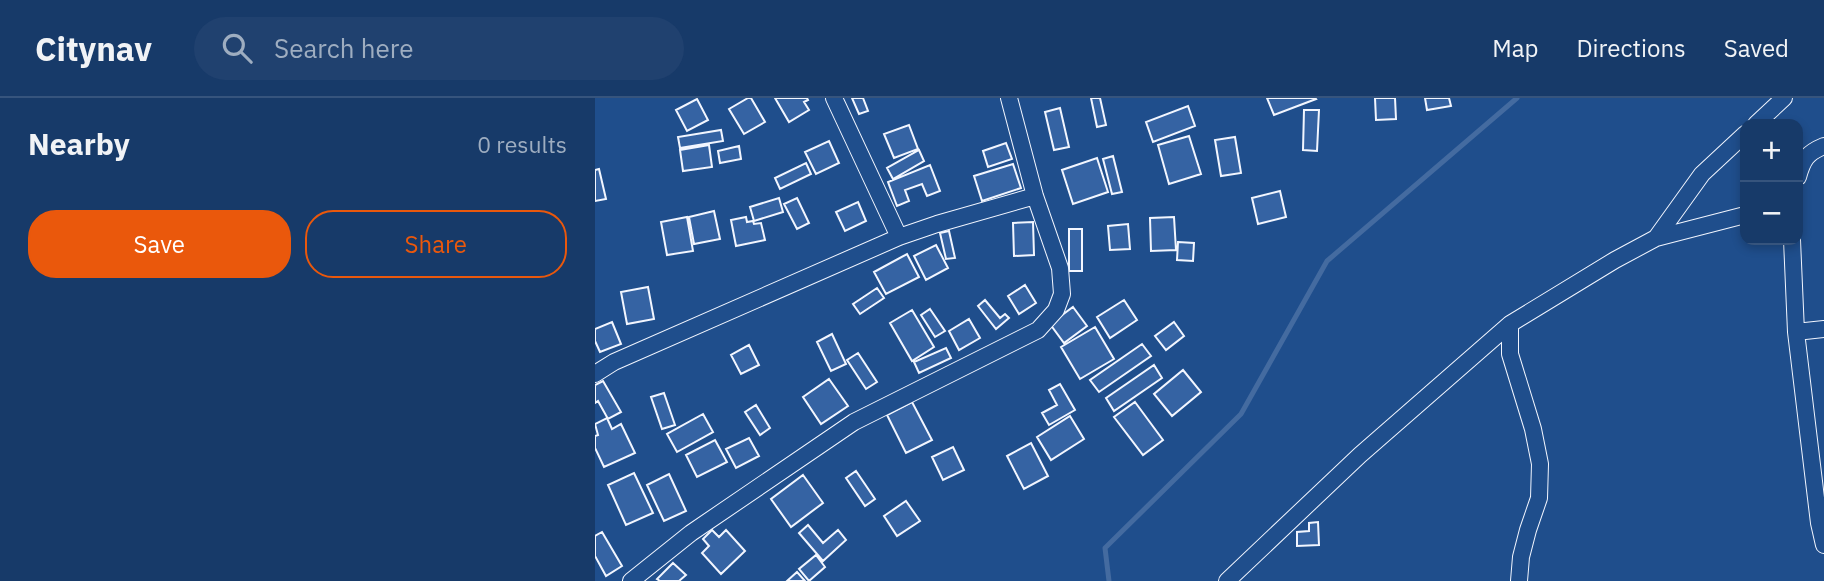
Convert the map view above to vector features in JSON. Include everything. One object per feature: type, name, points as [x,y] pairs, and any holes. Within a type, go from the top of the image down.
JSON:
[{"type":"street","points":[[834,98],[898,237]]},
{"type":"street","points":[[631,581],[691,533],[854,422],[1038,330],[1056,310],[1062,294],[1060,268],[1035,196],[1009,98]]},
{"type":"street","points":[[1761,119],[1784,98]]},
{"type":"street","points":[[1656,238],[1702,174],[1740,139]]},
{"type":"street","points":[[1803,161],[1812,151],[1824,146]]},
{"type":"street","points":[[595,374],[614,362],[898,237],[1035,196]]},
{"type":"street","points":[[1227,581],[1360,455],[1510,324],[1656,238],[1740,216]]},
{"type":"street","points":[[1792,245],[1796,332],[1824,545]]},
{"type":"street","points":[[1510,324],[1510,354],[1533,429],[1540,464],[1539,498],[1521,557],[1519,581]]},
{"type":"street","points":[[1796,332],[1824,329]]},
{"type":"building","points":[[751,98],[765,122],[744,134],[729,109]]},
{"type":"building","points":[[775,98],[807,98],[804,102],[809,110],[789,122]]},
{"type":"building","points":[[852,98],[863,98],[868,111],[859,114]]},
{"type":"building","points":[[1091,98],[1100,98],[1106,125],[1097,127]]},
{"type":"building","points":[[1267,98],[1315,98],[1316,99],[1274,115]]},
{"type":"building","points":[[1375,98],[1395,98],[1396,119],[1376,120]]},
{"type":"building","points":[[1425,98],[1449,98],[1451,106],[1427,110]]},
{"type":"building","points":[[697,99],[708,120],[687,131],[676,110]]},
{"type":"building","points":[[1188,106],[1195,126],[1153,142],[1146,122]]},
{"type":"building","points":[[1060,108],[1069,147],[1054,150],[1045,112]]},
{"type":"building","points":[[1304,110],[1319,110],[1317,151],[1303,150]]},
{"type":"building","points":[[909,125],[918,149],[894,158],[884,134]]},
{"type":"building","points":[[721,130],[723,141],[680,148],[678,137]]},
{"type":"building","points":[[1189,136],[1201,174],[1169,184],[1158,145]]},
{"type":"building","points":[[1235,137],[1241,173],[1221,176],[1215,140]]},
{"type":"building","points":[[829,141],[839,163],[816,174],[805,152]]},
{"type":"building","points":[[1006,143],[1012,159],[988,167],[983,151]]},
{"type":"building","points":[[709,145],[712,167],[683,171],[680,150]]},
{"type":"building","points":[[739,146],[741,159],[720,163],[718,151]]},
{"type":"building","points":[[919,150],[924,161],[893,179],[887,168]]},
{"type":"building","points":[[1113,156],[1122,192],[1112,194],[1103,159]]},
{"type":"building","points":[[1097,158],[1108,192],[1073,204],[1062,170]]},
{"type":"building","points":[[806,163],[811,174],[780,189],[775,178]]},
{"type":"building","points":[[1013,164],[1021,188],[982,201],[974,176]]},
{"type":"building","points":[[930,165],[940,191],[927,196],[922,184],[905,190],[909,201],[897,206],[888,182]]},
{"type":"building","points":[[599,169],[606,199],[595,201],[595,170]]},
{"type":"building","points":[[1280,191],[1286,217],[1258,224],[1252,198]]},
{"type":"building","points":[[779,198],[783,212],[754,221],[750,207]]},
{"type":"building","points":[[797,198],[809,223],[797,229],[784,204]]},
{"type":"building","points":[[858,202],[866,221],[845,231],[836,212]]},
{"type":"building","points":[[714,211],[720,239],[694,244],[689,217]]},
{"type":"building","points":[[687,217],[693,251],[667,255],[661,222]]},
{"type":"building","points":[[746,217],[747,222],[761,223],[765,240],[736,246],[731,220]]},
{"type":"building","points":[[1174,217],[1176,250],[1151,251],[1150,218]]},
{"type":"building","points":[[1033,222],[1034,255],[1014,256],[1013,223]]},
{"type":"building","points":[[1128,224],[1130,249],[1110,250],[1108,226]]},
{"type":"building","points":[[1069,229],[1082,229],[1082,271],[1069,271]]},
{"type":"building","points":[[949,231],[955,258],[946,259],[940,233]]},
{"type":"building","points":[[1178,242],[1194,243],[1193,261],[1177,260]]},
{"type":"building","points":[[936,245],[948,268],[926,280],[914,256]]},
{"type":"building","points":[[907,254],[919,277],[886,294],[874,272]]},
{"type":"building","points":[[1025,285],[1036,303],[1019,314],[1008,296]]},
{"type":"building","points":[[648,287],[654,319],[627,324],[621,292]]},
{"type":"building","points":[[877,288],[884,298],[860,314],[853,304]]},
{"type":"building","points":[[985,300],[1000,318],[1005,314],[1009,318],[996,329],[978,306]]},
{"type":"building","points":[[1124,300],[1137,320],[1110,338],[1097,317]]},
{"type":"building","points":[[1073,307],[1087,326],[1064,343],[1050,324]]},
{"type":"building","points":[[930,309],[945,331],[935,337],[921,315]]},
{"type":"building","points":[[912,310],[934,347],[912,361],[890,323]]},
{"type":"building","points":[[969,319],[980,338],[959,350],[949,331]]},
{"type":"building","points":[[612,322],[621,344],[600,352],[595,341],[595,329]]},
{"type":"building","points":[[1174,322],[1184,336],[1166,350],[1155,336]]},
{"type":"building","points":[[1095,327],[1114,359],[1080,379],[1061,347]]},
{"type":"building","points":[[832,334],[846,364],[831,371],[817,342]]},
{"type":"building","points":[[1142,344],[1151,356],[1099,392],[1090,380]]},
{"type":"building","points":[[749,345],[759,365],[741,374],[731,355]]},
{"type":"building","points":[[946,348],[951,358],[919,373],[914,362]]},
{"type":"building","points":[[858,353],[877,382],[866,389],[847,360]]},
{"type":"building","points":[[1154,365],[1162,378],[1114,411],[1106,398]]},
{"type":"building","points":[[1183,370],[1201,392],[1172,416],[1154,394]]},
{"type":"building","points":[[829,379],[848,406],[821,424],[803,397]]},
{"type":"building","points":[[603,381],[621,412],[608,419],[598,401],[595,403],[595,385]]},
{"type":"building","points":[[1060,384],[1075,410],[1049,425],[1042,413],[1057,405],[1049,390]]},
{"type":"building","points":[[664,393],[675,425],[662,429],[651,397]]},
{"type":"building","points":[[912,402],[932,440],[906,453],[887,415]]},
{"type":"building","points":[[1135,402],[1163,440],[1143,455],[1114,417]]},
{"type":"building","points":[[756,405],[770,428],[760,435],[745,412]]},
{"type":"building","points":[[703,414],[713,432],[677,452],[667,434]]},
{"type":"building","points":[[1070,416],[1084,439],[1051,460],[1037,437]]},
{"type":"building","points":[[607,418],[612,429],[621,424],[635,453],[604,467],[595,448],[595,436],[598,435],[595,424]]},
{"type":"building","points":[[749,438],[759,456],[736,468],[726,449]]},
{"type":"building","points":[[715,440],[727,462],[697,477],[686,455]]},
{"type":"building","points":[[1031,443],[1048,476],[1024,489],[1007,456]]},
{"type":"building","points":[[953,447],[964,470],[943,480],[932,457]]},
{"type":"building","points":[[856,471],[875,499],[865,506],[846,478]]},
{"type":"building","points":[[634,473],[653,513],[626,525],[608,485]]},
{"type":"building","points":[[669,474],[686,511],[664,521],[647,485]]},
{"type":"building","points":[[803,475],[823,503],[791,527],[771,499]]},
{"type":"building","points":[[906,501],[920,521],[897,536],[884,516]]},
{"type":"building","points":[[1318,522],[1319,545],[1297,546],[1297,532],[1309,531],[1309,523]]},
{"type":"building","points":[[808,525],[823,543],[838,530],[846,540],[823,561],[799,533]]},
{"type":"building","points":[[712,530],[719,537],[726,530],[745,551],[721,574],[702,553],[709,546],[703,539]]},
{"type":"building","points":[[602,532],[622,566],[606,576],[595,556],[595,536]]},
{"type":"building","points":[[816,555],[825,567],[809,581],[799,569]]},
{"type":"building","points":[[673,563],[686,575],[679,581],[657,579]]},
{"type":"building","points":[[797,572],[805,581],[787,581]]},
{"type":"waterway","points":[[1109,581],[1105,548],[1241,414],[1327,261],[1517,98]]}]
